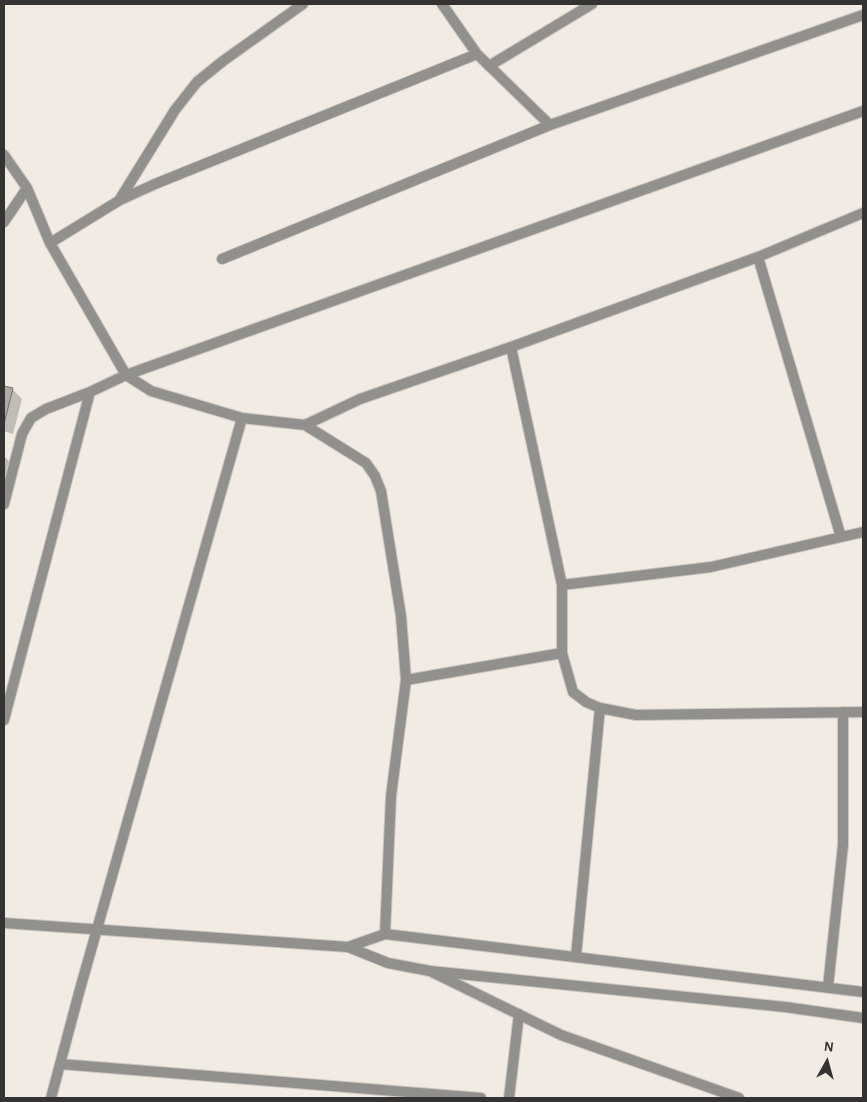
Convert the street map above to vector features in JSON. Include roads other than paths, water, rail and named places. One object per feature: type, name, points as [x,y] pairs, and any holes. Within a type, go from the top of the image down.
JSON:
[{"type":"street","points":[[120,200],[175,110],[197,82],[223,61],[303,4]]},
{"type":"street","points":[[442,4],[477,54],[550,125]]},
{"type":"street","points":[[490,66],[592,4]]},
{"type":"street","points":[[222,259],[550,125],[863,15]]},
{"type":"street","points":[[50,243],[120,200],[155,184],[477,54]]},
{"type":"street","points":[[4,504],[22,434],[31,418],[46,409],[90,392],[126,375],[863,111]]},
{"type":"street","points":[[4,156],[26,188],[50,243],[126,375],[151,391],[242,418],[305,425],[366,463],[375,476],[381,491],[401,616],[406,680],[391,796],[385,934]]},
{"type":"street","points":[[4,222],[26,188]]},
{"type":"street","points":[[305,425],[360,399],[511,347],[758,256],[863,213]]},
{"type":"street","points":[[758,256],[841,537]]},
{"type":"street","points":[[511,347],[562,585],[562,653],[573,692],[586,702],[600,708],[636,715],[863,712]]},
{"type":"street","points":[[4,720],[90,392]]},
{"type":"street","points":[[51,1098],[80,989],[242,418]]},
{"type":"street","points":[[562,585],[711,567],[863,532]]},
{"type":"street","points":[[406,680],[562,653]]},
{"type":"street","points":[[576,956],[600,708]]},
{"type":"street","points":[[828,987],[844,846],[843,712]]},
{"type":"street","points":[[4,923],[348,946],[388,963],[430,971],[785,1007],[863,1018]]},
{"type":"street","points":[[348,946],[385,934],[863,992]]},
{"type":"street","points":[[430,971],[561,1034],[724,1096],[739,1098]]},
{"type":"street","points":[[509,1098],[519,1014]]},
{"type":"street","points":[[60,1064],[481,1098]]}]
